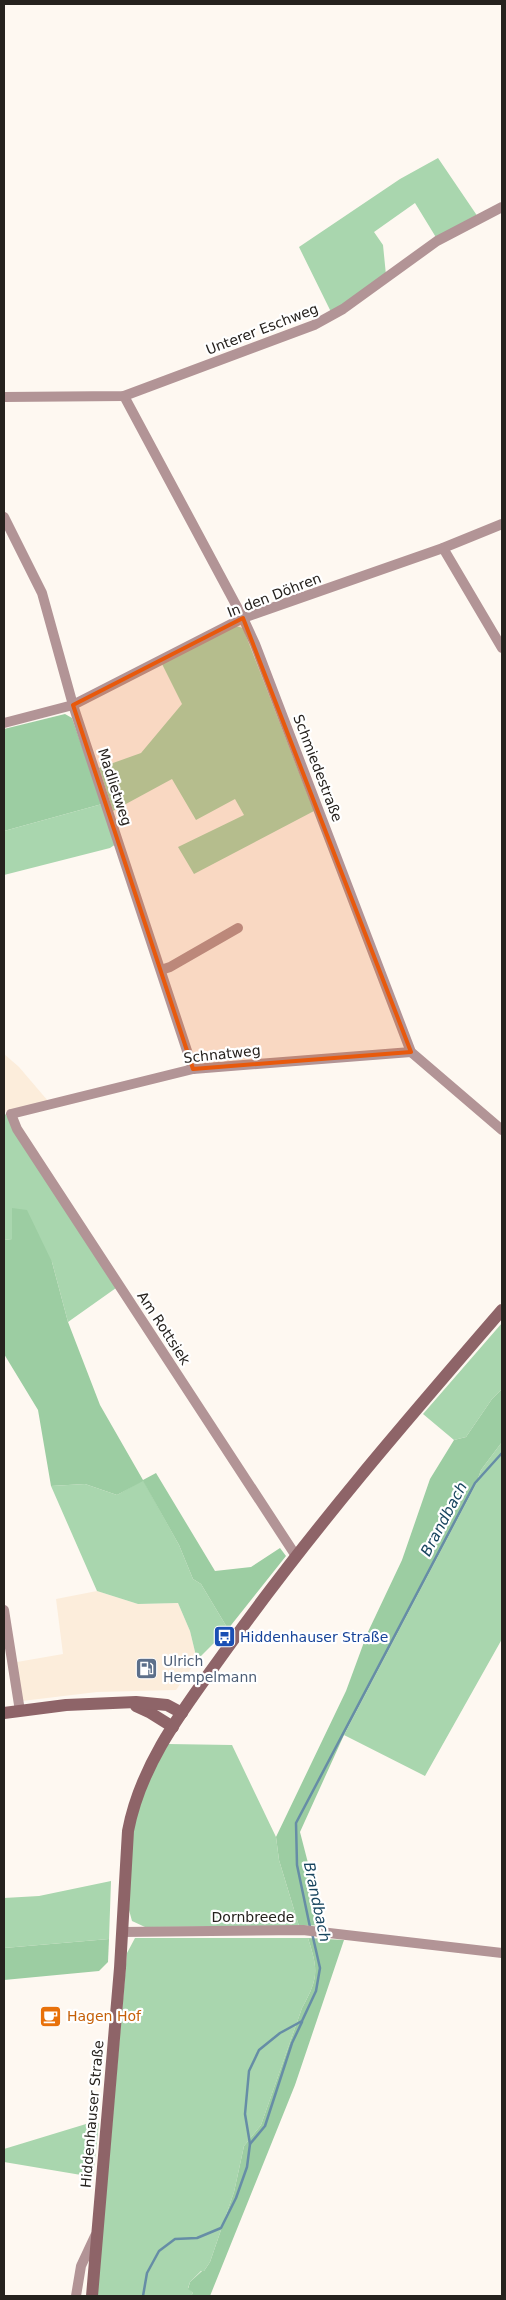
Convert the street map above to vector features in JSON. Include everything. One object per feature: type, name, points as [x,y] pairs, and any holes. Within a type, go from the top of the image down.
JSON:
[{"type":"main road","name":"Hiddenhauser Straße","points":[[92,2296],[122,1932],[128,1831],[132,1811],[144,1778],[172,1727],[296,1556],[371,1462],[502,1310]]},
{"type":"main road","points":[[4,1713],[136,1702],[167,1705],[182,1713]]},
{"type":"main road","points":[[108,1703],[136,1706],[172,1727]]},
{"type":"street","name":"Unterer Eschweg","points":[[4,397],[124,396],[329,318],[437,241],[502,207]]},
{"type":"street","name":"Schmiedestraße","points":[[124,396],[244,618],[411,1052],[502,1130]]},
{"type":"street","name":"Madlietweg","points":[[4,517],[42,593],[73,705],[194,1069]]},
{"type":"street","name":"In den Döhren","points":[[4,723],[73,705],[244,618],[443,548],[502,524]]},
{"type":"street","points":[[443,548],[502,648]]},
{"type":"street","points":[[161,970],[170,967],[238,928]]},
{"type":"street","name":"Schnatweg","points":[[11,1114],[194,1069],[411,1052]]},
{"type":"street","name":"Am Rottsiek","points":[[11,1114],[17,1129],[296,1556]]},
{"type":"street","points":[[4,1610],[20,1711]]},
{"type":"street","name":"Dornbreede","points":[[122,1932],[303,1930],[502,1953]]},
{"type":"street","points":[[76,2296],[81,2266],[97,2231]]},
{"type":"highlighted area","points":[[243,618],[411,1052],[193,1069],[73,705]]},
{"type":"shaded area","points":[[4,1054],[19,1067],[48,1101],[4,1112]]},
{"type":"shaded area","points":[[97,1591],[138,1604],[178,1603],[190,1631],[197,1660],[176,1690],[97,1692],[22,1701],[17,1662],[63,1654],[56,1599]]},
{"type":"green space","points":[[438,158],[478,217],[437,239],[415,203],[374,232],[383,245],[386,275],[332,314],[299,247],[400,179]]},
{"type":"green space","points":[[236,626],[243,628],[314,811],[194,874],[178,847],[244,815],[235,799],[196,820],[172,779],[113,811],[99,768],[141,753],[182,704],[162,664]]},
{"type":"green space","points":[[65,714],[72,718],[102,804],[4,831],[4,729]]},
{"type":"green space","points":[[102,804],[116,844],[110,848],[4,875],[4,831]]},
{"type":"green space","points":[[4,1112],[116,1288],[68,1322],[52,1262],[12,1239],[4,1240]]},
{"type":"green space","points":[[12,1208],[27,1210],[52,1262],[68,1322],[100,1405],[143,1480],[156,1473],[215,1571],[251,1567],[280,1548],[286,1556],[228,1629],[201,1584],[193,1579],[179,1545],[143,1481],[117,1495],[85,1484],[51,1486],[38,1410],[4,1354],[4,1240],[12,1239]]},
{"type":"green space","points":[[502,1323],[502,1389],[492,1399],[466,1437],[454,1440],[423,1414]]},
{"type":"green space","points":[[502,1389],[502,1442],[481,1470],[476,1484],[344,1735],[300,1832],[324,1925],[299,1926],[279,1860],[276,1837],[346,1691],[367,1634],[402,1560],[430,1479],[454,1440],[466,1437],[492,1399]]},
{"type":"green space","points":[[502,1442],[502,1639],[425,1776],[344,1735],[476,1484],[481,1470]]},
{"type":"green space","points":[[143,1480],[179,1545],[193,1579],[201,1584],[228,1629],[197,1660],[190,1631],[178,1603],[138,1604],[97,1591],[51,1486],[85,1484],[117,1495]]},
{"type":"green space","points":[[168,1744],[232,1745],[276,1837],[279,1860],[299,1926],[145,1927],[132,1921],[129,1910],[130,1871],[136,1818],[148,1782]]},
{"type":"green space","points":[[111,1881],[109,1939],[4,1948],[4,1898],[39,1896]]},
{"type":"green space","points":[[135,1938],[308,1938],[314,1958],[315,1973],[312,1988],[302,2008],[261,2125],[244,2146],[234,2192],[210,2262],[204,2271],[201,2271],[190,2282],[188,2288],[193,2293],[191,2296],[97,2296],[127,1953]]},
{"type":"green space","points":[[308,1938],[344,1940],[295,2085],[210,2296],[191,2296],[193,2293],[188,2289],[190,2282],[204,2271],[210,2262],[234,2192],[244,2146],[261,2125],[302,2008],[312,1988],[315,1966]]},
{"type":"green space","points":[[109,1939],[108,1962],[99,1971],[4,1980],[4,1948]]},
{"type":"green space","points":[[99,2123],[93,2177],[4,2162],[4,2149],[86,2124]]},
{"type":"waterway","name":"Brandbach","points":[[310,1927],[297,1865],[296,1823],[475,1483],[502,1453]]},
{"type":"waterway","name":"Brandbach","points":[[143,2296],[147,2273],[159,2251],[175,2239],[197,2238],[221,2228],[236,2198],[247,2167],[250,2144],[245,2114],[249,2071],[259,2050],[280,2033],[302,2021],[316,1991],[320,1968],[312,1933]]},
{"type":"waterway","points":[[250,2144],[265,2126],[292,2043],[302,2022]]},
{"type":"place","name":"Hiddenhauser Straße","points":[[224,1637]]},
{"type":"place","name":"Ulrich Hempelmann","points":[[147,1669]]},
{"type":"place","name":"Hagen Hof","points":[[51,2016]]}]
